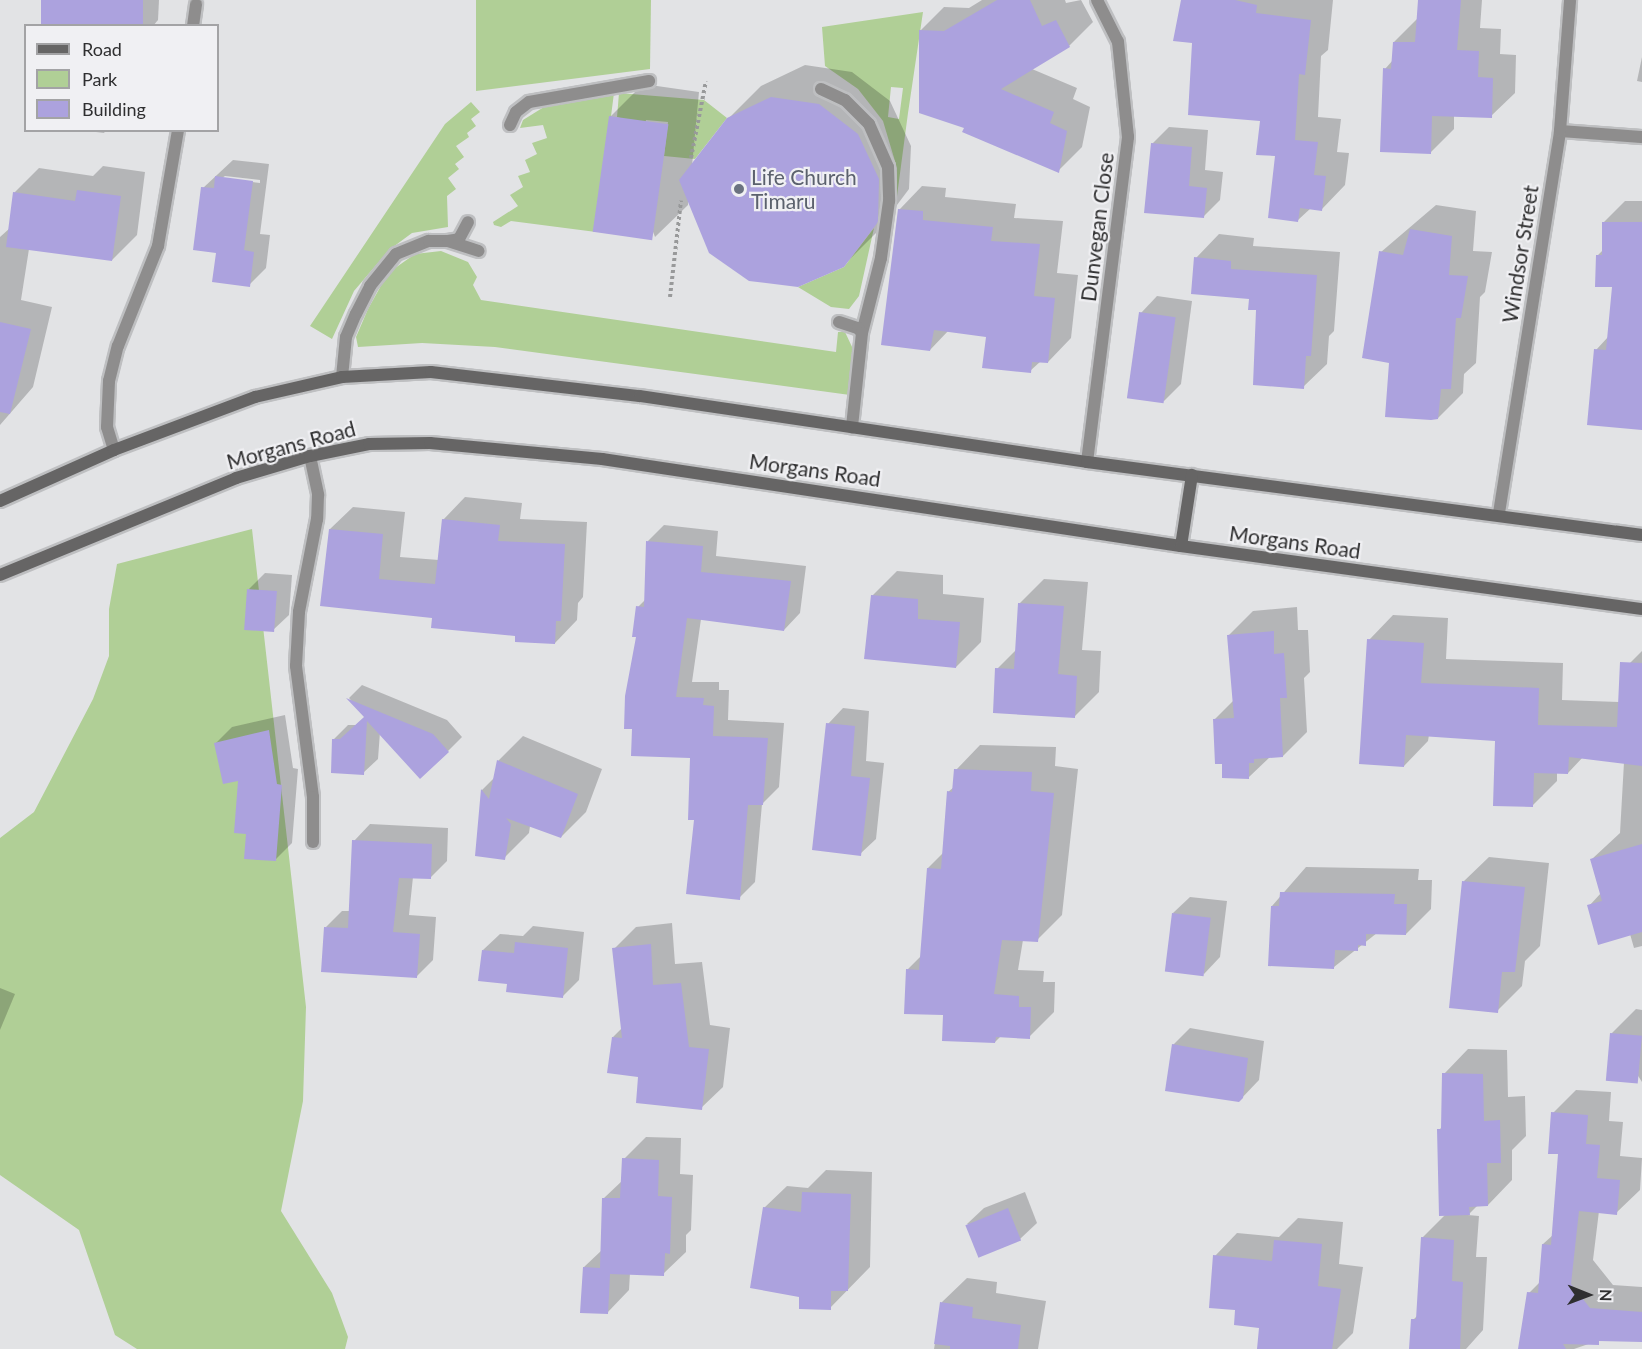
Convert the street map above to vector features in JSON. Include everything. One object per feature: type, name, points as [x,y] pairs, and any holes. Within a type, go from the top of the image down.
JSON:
[{"type":"street","name":"Dunvegan Close","points":[[1087,462],[1128,137],[1118,42],[1096,0]]},
{"type":"street","name":"Windsor Street","points":[[1499,513],[1560,131],[1570,0]]},
{"type":"street","points":[[193,24],[196,4]]},
{"type":"street","points":[[510,125],[516,112],[529,102],[649,81]]},
{"type":"street","points":[[821,89],[845,100],[869,124],[888,167],[889,201],[882,258],[862,333],[852,428]]},
{"type":"street","points":[[1560,131],[1642,137]]},
{"type":"street","points":[[114,450],[107,427],[109,381],[118,346],[158,246],[178,132]]},
{"type":"street","points":[[342,377],[346,337],[370,286],[382,268],[411,246],[459,239],[468,222]]},
{"type":"street","points":[[448,241],[478,251]]},
{"type":"street","points":[[839,322],[858,328],[862,333]]},
{"type":"street","points":[[0,501],[114,450],[255,396],[342,377],[388,372],[491,376],[1087,462],[1499,513],[1642,535]]},
{"type":"street","name":"Morgans Road","points":[[0,575],[236,478],[310,456],[369,444],[430,443],[511,449],[842,493],[1181,546],[1642,609]]},
{"type":"street","points":[[310,456],[318,495],[317,519],[299,612],[296,666],[313,797],[313,842]]},
{"type":"street","points":[[1181,546],[1192,475]]},
{"type":"path","points":[[691,158],[706,81]]},
{"type":"path","points":[[670,297],[681,201]]},
{"type":"green space","points":[[476,0],[651,0],[650,69],[476,91]]},
{"type":"green space","points":[[923,12],[897,196],[897,168],[883,121],[858,89],[825,66],[822,27]],"holes":[[[891,87],[903,88],[899,119],[888,117]]]},
{"type":"green space","points":[[614,93],[596,232],[511,221],[501,227],[494,225],[493,222],[518,206],[510,195],[523,187],[518,176],[530,172],[525,160],[537,154],[532,143],[547,138],[543,125],[520,128],[523,120],[552,102]]},
{"type":"green space","points":[[619,93],[704,100],[727,118],[695,159],[664,156],[668,122],[646,120],[645,126],[617,117]]},
{"type":"green space","points":[[471,102],[480,112],[471,119],[476,126],[467,133],[469,137],[456,146],[464,157],[455,164],[459,169],[448,178],[456,189],[447,196],[448,227],[412,233],[389,250],[354,291],[332,339],[310,326],[445,124]]},
{"type":"green space","points":[[874,228],[859,296],[849,309],[831,307],[798,287],[844,267]]},
{"type":"green space","points":[[441,251],[468,262],[477,277],[473,285],[481,300],[836,352],[838,332],[845,332],[853,349],[850,395],[495,347],[422,343],[358,347],[356,337],[388,273],[415,254]]},
{"type":"green space","points":[[252,529],[306,1007],[303,1101],[281,1211],[332,1293],[348,1337],[345,1349],[137,1349],[115,1335],[79,1230],[0,1175],[0,838],[34,812],[93,699],[109,656],[109,609],[117,564]]},
{"type":"building","points":[[41,0],[143,0],[143,24],[41,24]]},
{"type":"building","points":[[997,0],[1030,0],[1042,26],[1056,20],[1070,47],[1001,89],[1054,112],[1050,123],[1067,131],[1059,173],[962,132],[964,128],[919,113],[919,30],[944,31]]},
{"type":"building","points":[[1181,0],[1235,0],[1257,5],[1256,13],[1311,20],[1305,75],[1299,74],[1295,140],[1318,142],[1314,175],[1326,176],[1322,211],[1300,208],[1298,222],[1268,218],[1275,156],[1256,155],[1260,121],[1188,115],[1192,43],[1173,41]]},
{"type":"building","points":[[1418,0],[1461,0],[1457,50],[1479,51],[1478,77],[1493,78],[1492,118],[1432,116],[1431,154],[1380,152],[1383,68],[1391,69],[1393,42],[1415,42]]},
{"type":"building","name":"Life Church Timaru","points":[[771,97],[819,104],[858,134],[879,179],[878,222],[844,267],[798,287],[749,281],[709,253],[679,180],[727,118]]},
{"type":"building","points":[[609,116],[668,124],[652,240],[593,232]]},
{"type":"building","points":[[1151,143],[1192,147],[1189,186],[1207,188],[1204,218],[1144,213]]},
{"type":"building","points":[[215,176],[253,181],[244,250],[254,252],[250,287],[212,282],[216,253],[193,250],[201,187],[214,188]]},
{"type":"building","points":[[77,190],[121,196],[112,261],[6,247],[13,192],[75,201]]},
{"type":"building","points":[[898,209],[923,211],[923,220],[993,227],[991,241],[1040,244],[1034,296],[1055,298],[1048,363],[1032,362],[1031,373],[982,368],[986,337],[934,330],[930,351],[881,345]]},
{"type":"building","points":[[1602,222],[1642,222],[1642,430],[1587,425],[1594,349],[1606,350],[1612,287],[1595,287],[1596,255],[1602,255]]},
{"type":"building","points":[[1410,229],[1452,236],[1449,275],[1468,276],[1461,318],[1456,318],[1451,389],[1441,389],[1438,419],[1431,420],[1385,417],[1389,363],[1362,358],[1379,251],[1403,255]]},
{"type":"building","points":[[1194,257],[1231,261],[1231,269],[1317,275],[1311,356],[1306,356],[1304,389],[1253,385],[1256,310],[1248,310],[1249,299],[1191,294]]},
{"type":"building","points":[[1139,312],[1176,317],[1164,403],[1127,398]]},
{"type":"building","points":[[0,322],[31,329],[10,414],[0,412]]},
{"type":"building","points":[[442,519],[500,525],[498,541],[565,544],[561,621],[556,621],[555,644],[515,642],[515,636],[431,628],[432,618],[320,606],[329,529],[383,534],[379,579],[435,584]]},
{"type":"building","points":[[646,541],[703,546],[701,572],[791,581],[784,631],[687,618],[676,697],[704,698],[703,705],[714,706],[713,736],[768,738],[763,805],[748,805],[740,900],[686,894],[694,820],[688,820],[690,758],[631,756],[632,729],[624,729],[625,696],[636,637],[632,637],[636,606],[644,607]]},
{"type":"building","points":[[247,589],[277,591],[274,632],[244,630]]},
{"type":"building","points":[[871,595],[918,599],[918,619],[960,622],[956,668],[864,659]]},
{"type":"building","points":[[1018,603],[1064,606],[1058,674],[1077,676],[1075,718],[993,713],[995,668],[1014,669]]},
{"type":"building","points":[[1274,631],[1274,654],[1284,653],[1287,698],[1280,698],[1283,757],[1254,759],[1254,763],[1249,763],[1249,779],[1222,778],[1222,764],[1215,764],[1213,719],[1234,718],[1227,635]]},
{"type":"building","points":[[1367,639],[1424,643],[1421,683],[1539,688],[1538,725],[1617,727],[1620,662],[1642,663],[1642,766],[1569,757],[1568,774],[1534,773],[1533,807],[1493,806],[1495,741],[1406,735],[1404,767],[1359,764]]},
{"type":"building","points":[[346,698],[433,734],[449,752],[420,779],[367,721],[364,775],[331,773],[332,739],[340,739],[364,717]]},
{"type":"building","points":[[826,723],[855,726],[851,776],[870,778],[861,856],[812,850]]},
{"type":"building","points":[[269,730],[277,784],[282,785],[276,861],[244,859],[246,834],[234,833],[238,781],[223,784],[214,743]]},
{"type":"building","points":[[497,760],[578,794],[561,838],[506,818],[511,824],[505,860],[475,856],[481,789],[489,799]]},
{"type":"building","points":[[954,769],[1032,772],[1031,791],[1054,793],[1038,942],[1002,940],[994,994],[1019,996],[1019,1007],[1031,1007],[1030,1039],[996,1037],[995,1043],[942,1041],[943,1015],[904,1014],[906,969],[919,970],[927,868],[941,869],[947,791],[952,792]]},
{"type":"building","points":[[352,840],[432,844],[431,879],[399,878],[393,932],[420,934],[417,978],[321,972],[324,927],[348,928]]},
{"type":"building","points":[[1642,844],[1642,932],[1598,945],[1587,905],[1602,901],[1590,859]]},
{"type":"building","points":[[1462,881],[1525,887],[1515,972],[1502,972],[1498,1013],[1449,1008]]},
{"type":"building","points":[[1280,892],[1395,894],[1394,904],[1407,904],[1406,935],[1366,934],[1366,946],[1358,945],[1358,951],[1335,950],[1334,969],[1268,966],[1271,906],[1279,906]]},
{"type":"building","points":[[1172,913],[1211,918],[1204,976],[1165,972]]},
{"type":"building","points":[[515,942],[568,948],[563,998],[506,992],[507,984],[478,981],[482,950],[514,953]]},
{"type":"building","points":[[651,944],[653,985],[681,983],[689,1047],[709,1049],[702,1110],[636,1103],[638,1077],[607,1073],[612,1037],[622,1038],[612,948]]},
{"type":"building","points":[[1610,1033],[1642,1036],[1638,1084],[1606,1081]]},
{"type":"building","points":[[1172,1044],[1248,1058],[1243,1098],[1239,1102],[1165,1091]]},
{"type":"building","points":[[1442,1073],[1483,1074],[1484,1121],[1500,1120],[1501,1163],[1487,1163],[1488,1206],[1469,1207],[1470,1215],[1439,1216],[1437,1129],[1441,1129]]},
{"type":"building","points":[[1551,1112],[1588,1115],[1586,1144],[1600,1145],[1597,1178],[1620,1180],[1617,1215],[1579,1211],[1571,1284],[1590,1308],[1642,1312],[1642,1342],[1599,1341],[1599,1345],[1563,1344],[1566,1349],[1518,1349],[1527,1292],[1538,1293],[1542,1244],[1551,1245],[1558,1154],[1548,1154]]},
{"type":"building","points":[[622,1158],[659,1160],[658,1196],[672,1197],[670,1254],[665,1253],[664,1276],[610,1274],[608,1314],[580,1313],[583,1267],[600,1268],[602,1198],[620,1198]]},
{"type":"building","points":[[802,1192],[851,1194],[848,1291],[831,1291],[831,1310],[799,1309],[799,1297],[750,1288],[763,1207],[801,1212]]},
{"type":"building","points":[[1008,1208],[1021,1240],[978,1258],[965,1225]]},
{"type":"building","points":[[1421,1237],[1454,1240],[1452,1281],[1463,1282],[1460,1349],[1409,1349],[1411,1319],[1416,1319]]},
{"type":"building","points":[[1274,1240],[1322,1244],[1318,1286],[1341,1289],[1332,1349],[1257,1349],[1259,1328],[1234,1325],[1235,1310],[1209,1308],[1213,1255],[1272,1261]]},
{"type":"building","points":[[940,1302],[973,1307],[972,1318],[1021,1325],[1018,1349],[950,1349],[950,1346],[934,1344]]},
{"type":"place","name":"Life Church Timaru","points":[[739,189]]}]
